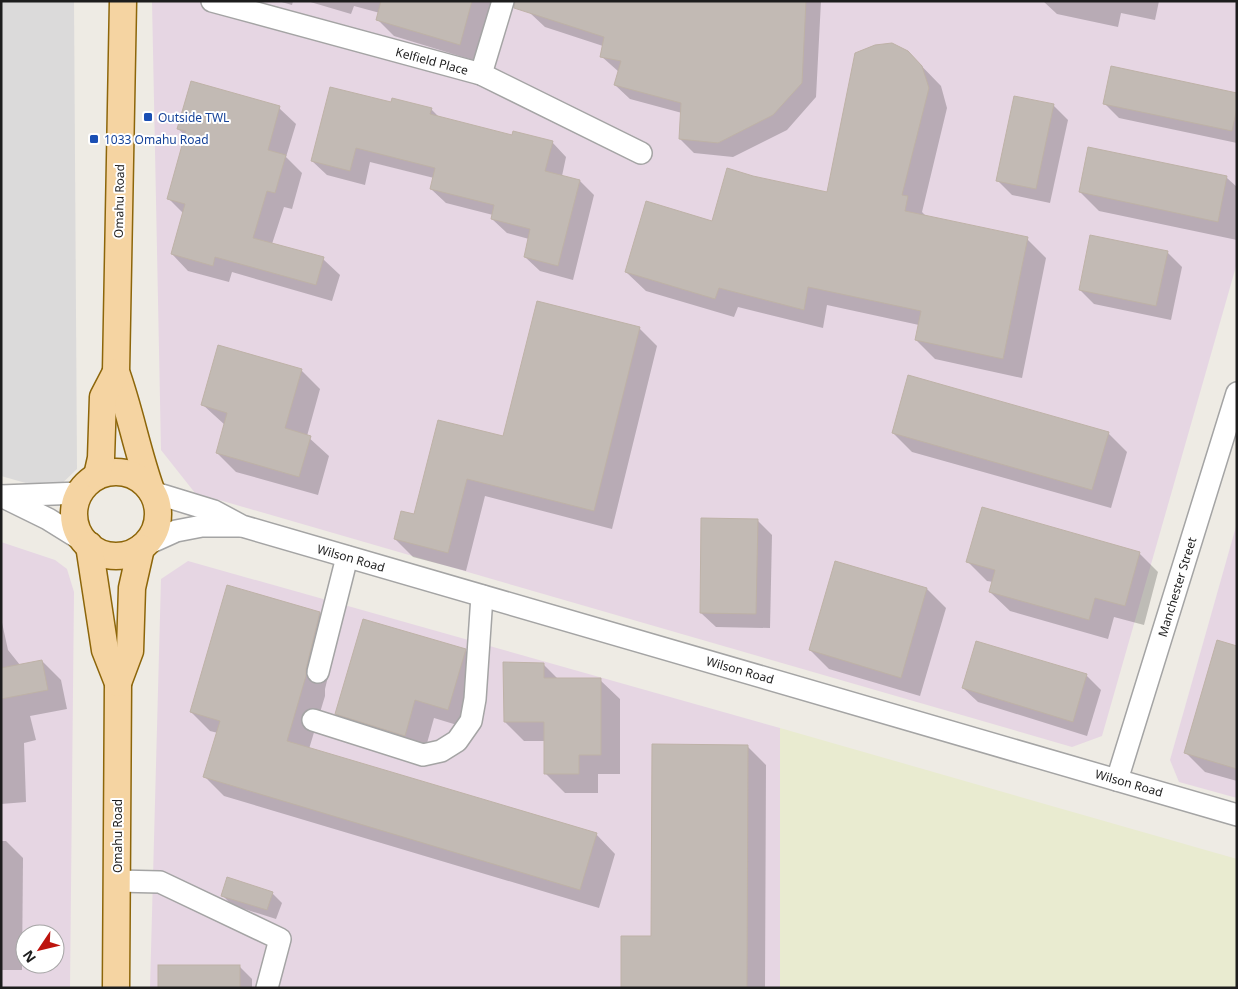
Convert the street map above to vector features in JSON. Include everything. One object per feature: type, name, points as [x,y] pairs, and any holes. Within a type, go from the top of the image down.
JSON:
[{"type":"main road","name":"Omahu Road","points":[[123,1],[116,372],[126,399],[141,462],[152,491]]},
{"type":"main road","name":"Omahu Road","points":[[88,485],[101,458],[103,397],[116,372]]},
{"type":"main road","points":[[109,472],[133,475],[152,491],[158,508],[157,525],[143,546],[128,554],[114,556],[101,553],[87,543],[78,531],[75,505],[88,485],[109,472]]},
{"type":"main road","name":"Omahu Road","points":[[87,543],[105,650],[118,683]]},
{"type":"main road","name":"Omahu Road","points":[[116,988],[118,683],[130,651],[132,588],[143,546]]},
{"type":"street","name":"Kelfield Place","points":[[212,1],[481,74],[640,153]]},
{"type":"street","points":[[481,74],[503,1]]},
{"type":"street","name":"Manchester Street","points":[[1117,780],[1237,393]]},
{"type":"street","points":[[1,496],[88,485]]},
{"type":"street","name":"Wilson Road","points":[[152,491],[214,510],[242,526],[1237,815]]},
{"type":"street","points":[[1,496],[48,519],[87,543]]},
{"type":"street","name":"Wilson Road","points":[[143,546],[176,531],[202,526],[242,526]]},
{"type":"street","points":[[318,672],[348,557]]},
{"type":"street","points":[[312,720],[423,755],[441,751],[457,741],[471,721],[475,699],[482,596]]},
{"type":"street","points":[[117,881],[160,882],[280,939],[267,988]]},
{"type":"shaded area","points":[[1,1],[74,1],[77,469],[54,491],[1,476]]},
{"type":"shaded area","points":[[152,1],[1237,1],[1237,263],[1102,736],[1072,747],[195,493],[161,450]]},
{"type":"shaded area","points":[[1237,523],[1237,798],[1179,782],[1170,760]]},
{"type":"shaded area","points":[[1,542],[55,560],[67,569],[74,592],[70,988],[1,988]]},
{"type":"shaded area","points":[[188,561],[780,728],[780,988],[150,988],[161,579]]},
{"type":"green space","points":[[780,728],[1237,859],[1237,988],[780,988]]},
{"type":"building","points":[[381,1],[472,1],[460,45],[376,20]]},
{"type":"building","points":[[515,1],[806,1],[802,83],[773,115],[718,143],[679,139],[681,103],[614,85],[621,61],[600,57],[604,37],[514,8]]},
{"type":"building","points":[[892,43],[908,51],[922,66],[929,88],[902,195],[908,196],[905,211],[1028,237],[1003,359],[915,340],[921,311],[808,287],[804,310],[719,288],[715,299],[625,272],[646,201],[712,221],[727,168],[753,176],[827,192],[855,53],[875,45]]},
{"type":"building","points":[[1111,66],[1237,93],[1237,108],[1232,131],[1103,104]]},
{"type":"building","points":[[191,81],[280,106],[268,150],[286,155],[275,193],[267,191],[253,238],[324,257],[316,285],[215,257],[213,266],[171,254],[185,204],[167,199],[186,131],[177,129]]},
{"type":"building","points":[[330,87],[391,102],[392,98],[432,108],[430,114],[512,135],[513,131],[553,141],[545,171],[580,180],[558,266],[524,257],[530,229],[491,219],[494,205],[430,189],[435,168],[356,148],[350,171],[311,161]]},
{"type":"building","points":[[1014,96],[1054,104],[1036,189],[996,181]]},
{"type":"building","points":[[1088,147],[1227,176],[1218,222],[1079,192]]},
{"type":"building","points":[[1090,235],[1168,251],[1156,306],[1079,290]]},
{"type":"building","points":[[537,301],[640,327],[594,511],[467,479],[448,553],[394,539],[401,511],[414,514],[438,420],[503,436]]},
{"type":"building","points":[[218,345],[302,369],[285,428],[311,436],[299,477],[216,453],[227,413],[201,405]]},
{"type":"building","points":[[908,375],[1109,432],[1092,490],[892,433]]},
{"type":"building","points":[[982,507],[1140,552],[1125,606],[1095,598],[1089,620],[989,592],[995,570],[966,562]]},
{"type":"building","points":[[701,518],[758,519],[756,614],[700,613]]},
{"type":"building","points":[[835,561],[927,588],[901,678],[809,650]]},
{"type":"building","points":[[227,585],[320,612],[306,676],[287,741],[597,833],[580,890],[203,777],[220,721],[190,712]]},
{"type":"building","points":[[363,619],[466,649],[448,710],[415,700],[405,736],[335,714]]},
{"type":"building","points":[[1217,640],[1237,646],[1237,769],[1184,753]]},
{"type":"building","points":[[976,641],[1087,674],[1073,722],[962,688]]},
{"type":"building","points":[[42,660],[48,690],[1,699],[1,668]]},
{"type":"building","points":[[503,662],[544,663],[544,678],[601,678],[601,755],[579,755],[579,774],[544,774],[544,722],[504,722]]},
{"type":"building","points":[[652,744],[748,745],[747,988],[621,988],[621,936],[651,936]]},
{"type":"building","points":[[227,877],[273,892],[267,910],[221,896]]},
{"type":"building","points":[[158,965],[240,965],[240,988],[158,988]]},
{"type":"place","name":"Outside TWL","points":[[148,117]]},
{"type":"place","name":"1033 Omahu Road","points":[[94,139]]}]
